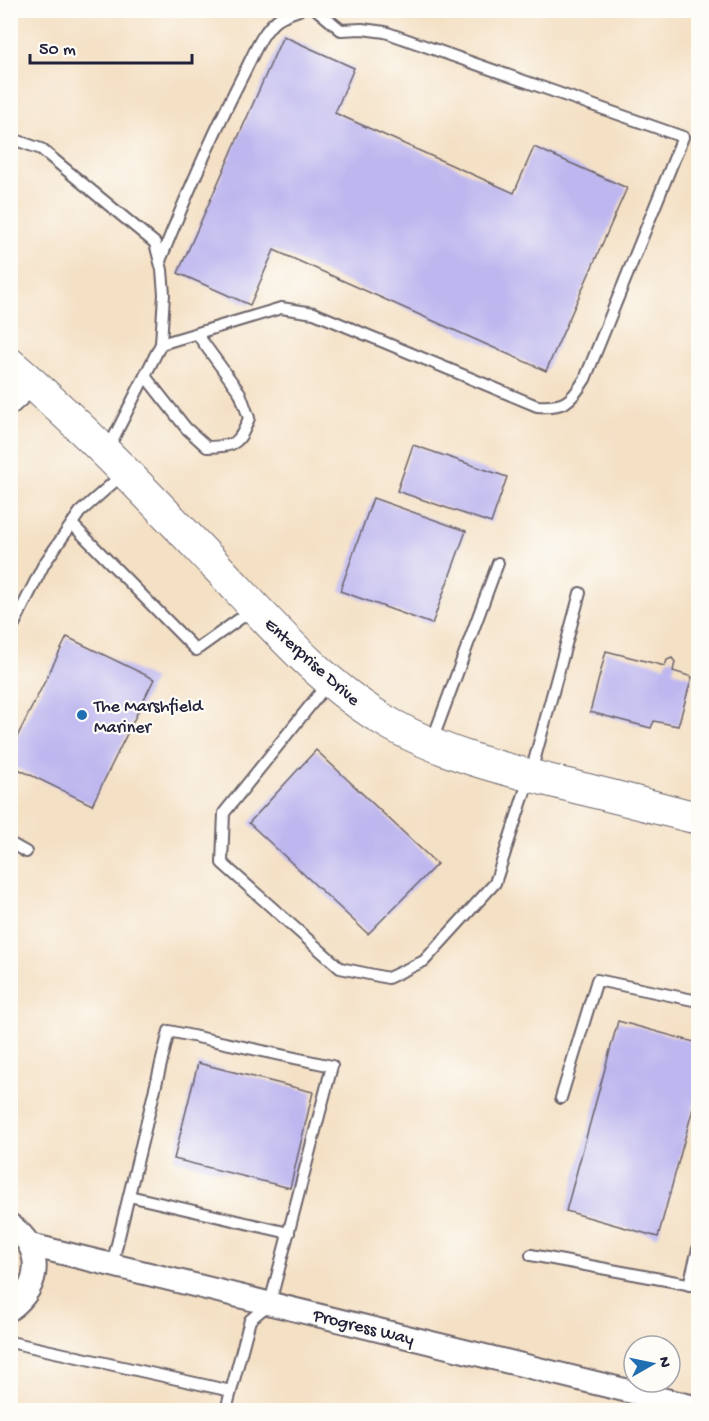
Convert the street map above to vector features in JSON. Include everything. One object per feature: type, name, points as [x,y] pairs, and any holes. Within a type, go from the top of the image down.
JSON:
[{"type":"street","name":"Enterprise Drive","points":[[18,383],[116,461],[255,608],[330,681],[359,704],[390,724],[466,759],[699,818]]},
{"type":"street","name":"Progress Way","points":[[10,1226],[20,1232],[30,1245],[699,1408]]},
{"type":"street","points":[[10,1309],[21,1301],[30,1289],[35,1275],[35,1260],[30,1245]]},
{"type":"lane","points":[[160,261],[195,176],[252,58],[267,31],[278,19],[299,10]]},
{"type":"lane","points":[[161,344],[281,308],[314,313],[537,406],[555,408],[573,398],[585,379],[683,137],[385,32],[362,28],[341,30],[317,10]]},
{"type":"lane","points":[[10,138],[41,149],[154,243],[160,261],[164,294],[161,344],[145,376],[116,461],[44,564],[10,632]]},
{"type":"lane","points":[[145,376],[186,428],[207,447],[229,446],[242,436],[249,418],[240,393],[197,334]]},
{"type":"lane","points":[[72,524],[196,650],[255,608]]},
{"type":"lane","points":[[431,744],[498,563]]},
{"type":"lane","points":[[330,681],[224,813],[222,862],[340,968],[388,978],[424,961],[495,883],[530,776],[580,593]]},
{"type":"lane","points":[[10,843],[26,852]]},
{"type":"lane","points":[[561,1098],[597,980],[699,1001]]},
{"type":"lane","points":[[112,1265],[169,1031],[332,1066],[270,1304],[250,1320],[226,1410]]},
{"type":"lane","points":[[129,1196],[289,1233]]},
{"type":"lane","points":[[531,1255],[694,1286],[699,1250]]},
{"type":"lane","points":[[10,1342],[231,1391]]},
{"type":"building","points":[[283,36],[354,68],[335,113],[514,193],[534,147],[627,188],[546,371],[274,250],[250,305],[178,273]]},
{"type":"building","points":[[413,445],[507,477],[491,523],[397,491]]},
{"type":"building","points":[[373,498],[466,531],[432,624],[340,591]]},
{"type":"building","name":"The Marshfield Mariner","points":[[67,637],[154,679],[92,805],[10,765],[10,751]]},
{"type":"building","points":[[606,651],[665,666],[667,660],[672,658],[675,662],[673,671],[692,677],[678,726],[654,721],[651,728],[590,712]]},
{"type":"building","points":[[316,750],[437,864],[368,934],[249,823]]},
{"type":"building","points":[[618,1021],[698,1043],[698,1090],[658,1237],[566,1211]]},
{"type":"building","points":[[198,1063],[313,1092],[290,1188],[174,1159]]},
{"type":"place","name":"The Marshfield Mariner","points":[[82,715]]}]
